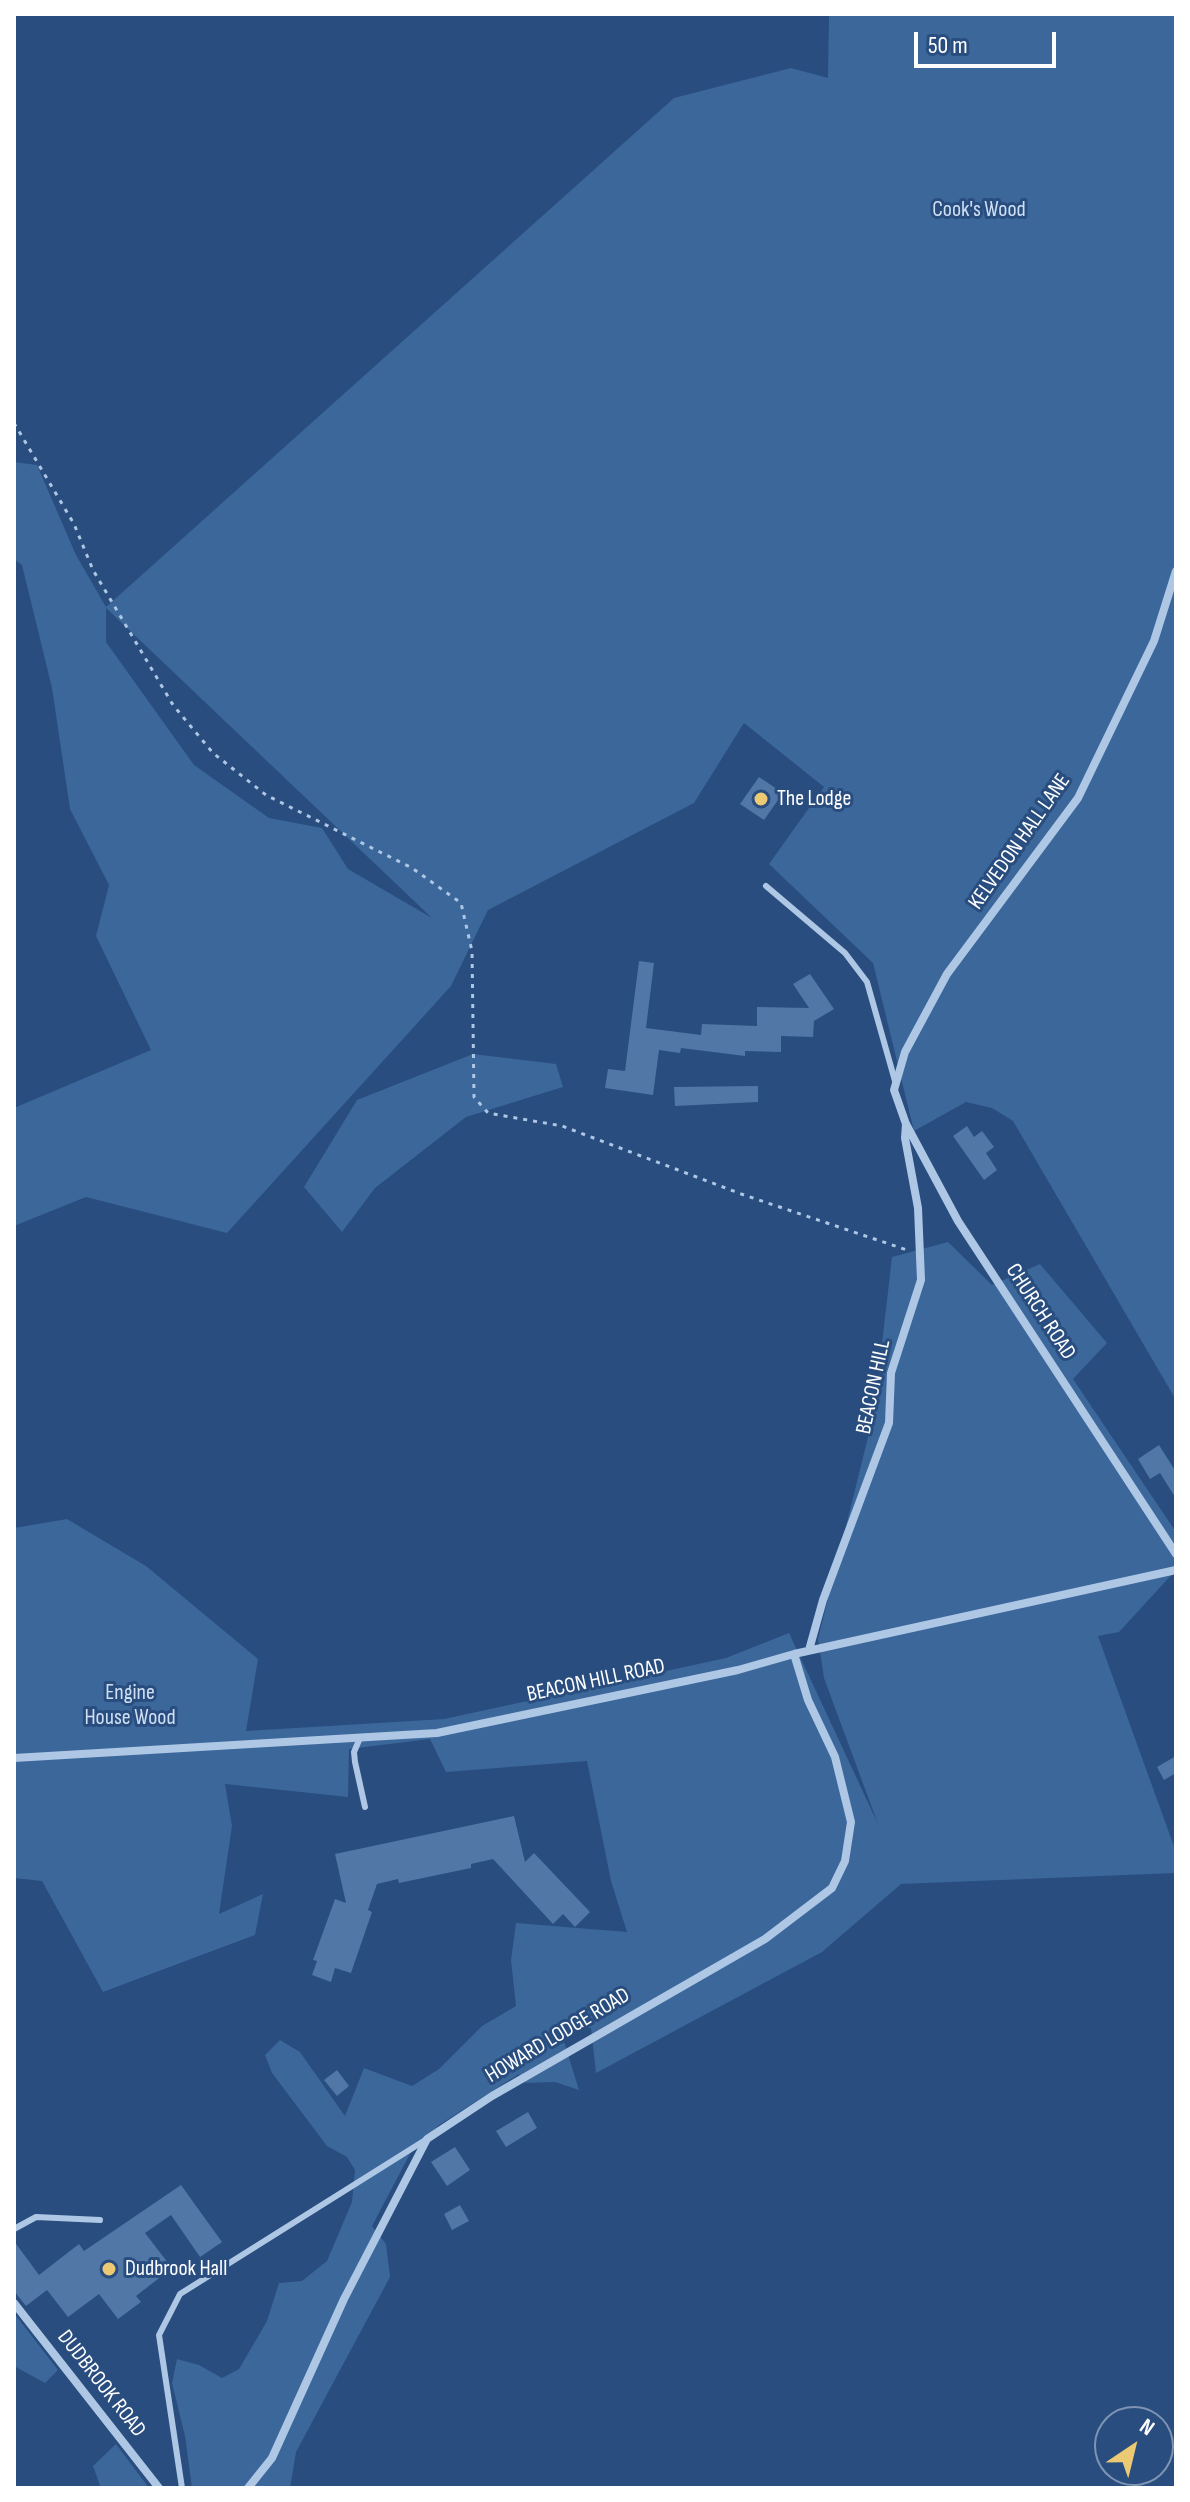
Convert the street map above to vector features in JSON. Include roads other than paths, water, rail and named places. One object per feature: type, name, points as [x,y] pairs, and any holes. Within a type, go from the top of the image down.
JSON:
[{"type":"street","name":"KELVEDON HALL LANE","points":[[895,1081],[905,1052],[947,974],[1078,798],[1154,641],[1176,571]]},
{"type":"street","name":"CHURCH ROAD","points":[[895,1081],[896,1099],[906,1124],[958,1221],[1176,1554]]},
{"type":"street","name":"BEACON HILL","points":[[809,1650],[823,1600],[889,1423],[891,1373],[921,1280],[918,1208],[905,1138],[906,1124]]},
{"type":"street","name":"BEACON HILL ROAD","points":[[14,1758],[437,1733],[738,1670],[809,1650],[1176,1570]]},
{"type":"street","name":"HOWARD LODGE ROAD","points":[[248,2488],[272,2458],[344,2299],[427,2139],[492,2096],[765,1939],[832,1888],[845,1861],[851,1822],[835,1757],[808,1700],[794,1654]]},
{"type":"street","name":"DUDBROOK ROAD","points":[[14,2303],[159,2488]]},
{"type":"lane","points":[[766,886],[845,953],[867,982],[895,1081]]},
{"type":"lane","points":[[360,1738],[354,1752],[365,1807]]},
{"type":"lane","points":[[182,2488],[159,2335],[180,2294],[427,2139]]},
{"type":"lane","points":[[14,2229],[36,2217],[100,2220]]},
{"type":"place","name":"The Lodge","points":[[761,799]]},
{"type":"place","name":"Dudbrook Hall","points":[[109,2269]]},
{"type":"park label","name":"Cook's Wood","points":[[979,210]]},
{"type":"park label","name":"Engine House Wood","points":[[130,1706]]}]
